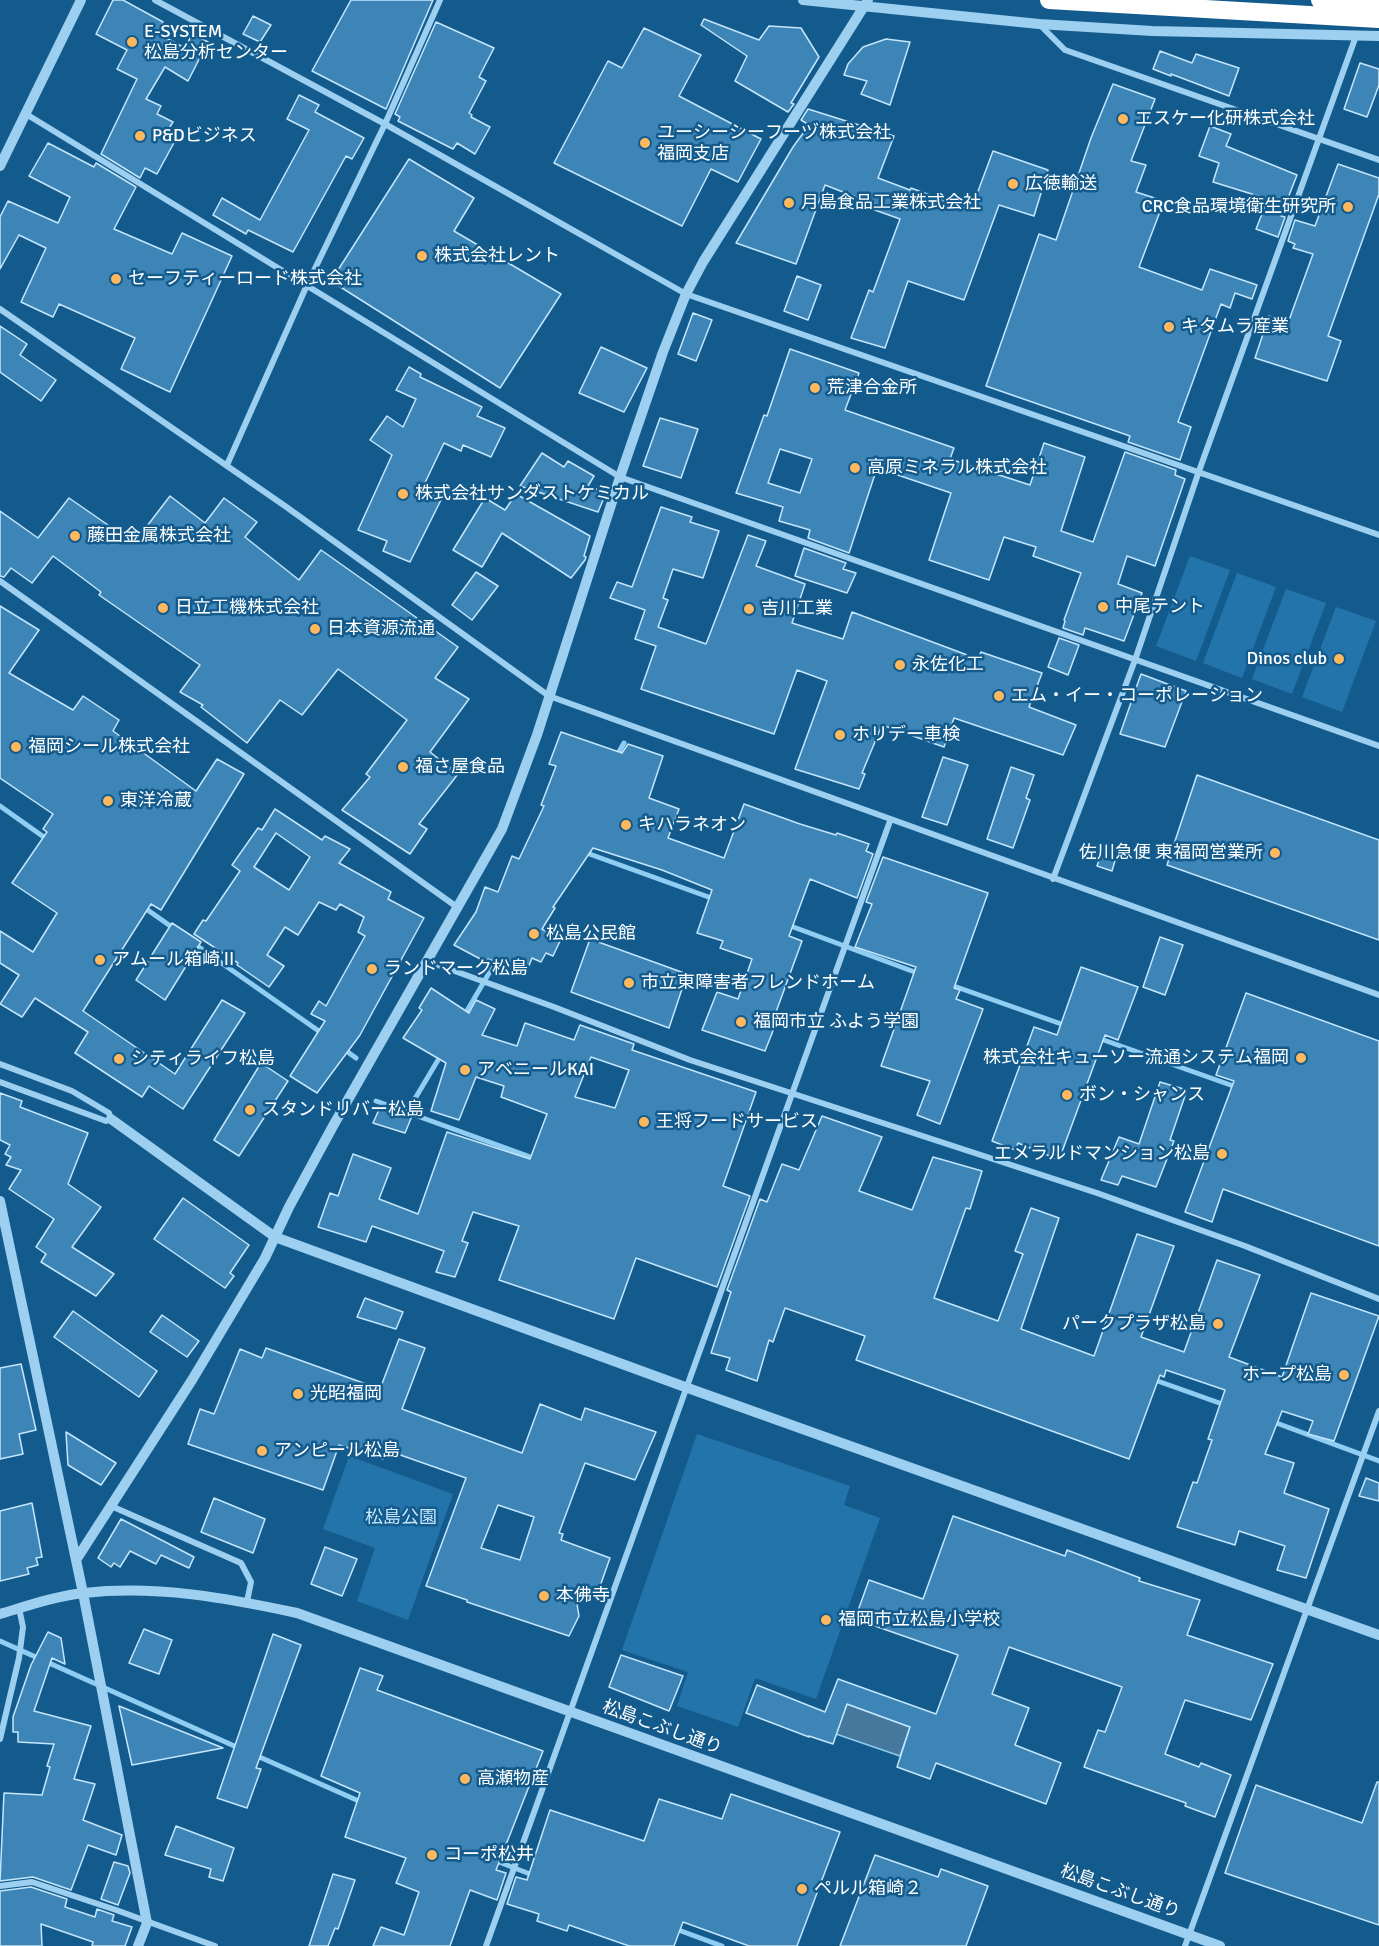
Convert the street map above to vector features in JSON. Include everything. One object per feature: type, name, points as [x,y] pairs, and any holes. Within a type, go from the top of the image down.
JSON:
[{"type":"highway","points":[[1049,0],[1379,19]]},
{"type":"highway","points":[[1320,0],[1379,3]]},
{"type":"street","points":[[0,166],[81,0]]},
{"type":"street","points":[[155,0],[385,124],[686,294],[1379,535]]},
{"type":"street","points":[[227,465],[307,285],[385,124],[440,0]]},
{"type":"street","points":[[803,0],[866,4],[1039,24],[1152,31],[1379,36]]},
{"type":"street","points":[[76,1560],[192,1380],[265,1258],[289,1206],[333,1126],[502,829],[549,696],[620,477],[663,352],[686,294],[703,262],[866,4]]},
{"type":"street","points":[[1039,24],[1065,50],[1379,160]]},
{"type":"street","points":[[1053,879],[1135,660],[1199,471],[1356,36]]},
{"type":"street","points":[[26,114],[620,477],[1379,747]]},
{"type":"street","points":[[0,309],[227,465],[549,696],[890,821],[1379,995]]},
{"type":"street","points":[[0,581],[457,907]]},
{"type":"street","points":[[486,1946],[890,821]]},
{"type":"street","points":[[427,961],[690,1060],[1097,1193],[1245,1246],[1379,1299]]},
{"type":"street","points":[[0,1064],[72,1091],[109,1113],[111,1119],[275,1237],[685,1388],[1379,1635]]},
{"type":"street","points":[[0,1082],[106,1121],[111,1119]]},
{"type":"street","points":[[0,1201],[83,1593],[147,1923],[138,1946]]},
{"type":"street","points":[[1185,1946],[1379,1411]]},
{"type":"street","points":[[111,1506],[241,1563],[252,1582],[246,1602]]},
{"type":"street","name":"松島こぶし通り","points":[[0,1614],[83,1593],[131,1590],[190,1593],[297,1613],[1220,1946]]},
{"type":"street","points":[[0,1739],[20,1658],[23,1627],[19,1608]]},
{"type":"street","points":[[0,1886],[32,1882],[215,1946]]},
{"type":"green space","name":"Dinos club","points":[[1190,556],[1230,570],[1196,661],[1156,646]]},
{"type":"green space","name":"Dinos club","points":[[1237,573],[1276,587],[1242,678],[1203,663]]},
{"type":"green space","name":"Dinos club","points":[[1286,589],[1326,603],[1292,694],[1252,679]]},
{"type":"green space","name":"Dinos club","points":[[1336,607],[1376,621],[1342,712],[1302,697]]},
{"type":"green space","points":[[697,1434],[850,1486],[844,1505],[880,1518],[816,1699],[755,1678],[738,1727],[677,1706],[688,1672],[622,1650]]},
{"type":"green space","name":"松島公園","points":[[349,1456],[453,1494],[408,1620],[357,1601],[375,1548],[323,1529]]},
{"type":"shaded area","points":[[847,1704],[910,1727],[900,1756],[836,1734]]},
{"type":"building","points":[[113,0],[123,0],[163,22],[157,33],[185,48],[192,34],[208,42],[188,81],[165,67],[146,99],[161,106],[157,114],[173,122],[166,133],[176,139],[157,174],[145,168],[140,178],[101,154],[137,79],[117,69],[127,50],[96,34]]},
{"type":"building","points":[[351,0],[433,0],[386,109],[312,71]]},
{"type":"building","points":[[253,16],[271,25],[260,42],[243,34]]},
{"type":"building","points":[[704,19],[759,40],[769,26],[801,28],[819,57],[791,103],[794,104],[788,112],[735,81],[747,56],[701,25]]},
{"type":"building","points":[[436,22],[494,48],[479,77],[486,81],[469,113],[471,117],[490,127],[475,154],[457,143],[453,149],[398,121],[400,117],[395,114]]},
{"type":"building","name":"ユーシーシーフーヅ株式会社 福岡支店","points":[[644,28],[701,55],[679,96],[761,139],[738,182],[711,169],[682,226],[554,163],[608,61],[622,68]]},
{"type":"building","points":[[886,39],[910,42],[890,105],[861,94],[867,81],[844,75],[848,64],[863,47]]},
{"type":"building","points":[[1160,51],[1192,63],[1196,54],[1239,68],[1229,96],[1153,69]]},
{"type":"building","points":[[1360,63],[1379,69],[1379,85],[1367,117],[1344,109]]},
{"type":"building","points":[[1113,84],[1155,99],[1131,161],[1146,165],[1136,192],[1164,201],[1139,267],[1202,290],[1210,269],[1257,285],[1252,299],[1235,293],[1230,308],[1221,304],[1178,422],[1191,427],[1180,460],[1128,442],[1130,436],[986,386],[1039,234],[1056,240],[1091,138]]},
{"type":"building","points":[[299,95],[319,105],[315,112],[364,138],[352,159],[346,156],[293,252],[248,230],[246,234],[213,215],[222,198],[260,220],[309,130],[287,119]]},
{"type":"building","points":[[808,109],[894,136],[878,178],[971,210],[993,151],[1048,170],[1034,216],[999,205],[964,300],[908,281],[885,348],[851,338],[869,290],[873,292],[900,219],[872,209],[874,204],[825,185],[796,264],[736,243],[793,147],[809,125],[801,120]]},
{"type":"building","points":[[1210,126],[1231,134],[1226,146],[1297,175],[1281,216],[1285,217],[1278,237],[1256,229],[1268,199],[1213,182],[1219,163],[1199,156]]},
{"type":"building","points":[[48,143],[94,167],[96,163],[136,187],[114,229],[172,254],[182,233],[232,256],[170,392],[121,369],[135,338],[59,304],[53,317],[21,302],[46,248],[19,235],[0,269],[0,217],[8,201],[58,223],[70,197],[29,176]]},
{"type":"building","name":"株式会社レント","points":[[409,159],[474,198],[454,231],[561,294],[500,388],[331,281]]},
{"type":"building","points":[[1338,164],[1379,178],[1379,194],[1328,336],[1341,341],[1327,381],[1255,358],[1269,316],[1288,323],[1313,254],[1293,248],[1295,244],[1288,241],[1295,220],[1315,226]]},
{"type":"building","points":[[797,276],[821,285],[808,320],[784,311]]},
{"type":"building","points":[[693,313],[712,320],[696,361],[678,354]]},
{"type":"building","points":[[0,326],[27,344],[20,355],[56,380],[41,401],[0,372]]},
{"type":"building","points":[[601,347],[647,368],[624,412],[579,393]]},
{"type":"building","points":[[790,349],[859,373],[845,410],[954,448],[950,459],[1030,485],[1044,443],[1085,457],[1061,531],[1093,542],[1125,452],[1176,470],[1175,475],[1185,479],[1155,566],[1127,556],[1118,584],[1142,593],[1124,641],[1085,628],[1083,635],[1063,628],[1081,573],[1033,556],[1036,547],[1004,537],[989,580],[929,560],[951,493],[877,468],[849,553],[808,538],[810,530],[779,521],[783,507],[736,493],[764,415],[767,416]],"holes":[[[780,449],[812,459],[800,493],[768,483]]]},
{"type":"building","points":[[409,367],[421,374],[420,377],[482,407],[477,416],[505,428],[491,457],[463,445],[461,451],[444,443],[422,489],[441,500],[410,562],[383,551],[387,541],[358,530],[392,455],[370,440],[387,416],[403,427],[416,399],[396,390]]},
{"type":"building","points":[[660,418],[698,429],[681,478],[643,466]]},
{"type":"building","points":[[542,453],[564,467],[568,461],[594,476],[588,486],[606,493],[598,512],[520,486]]},
{"type":"building","points":[[516,494],[590,536],[585,560],[571,578],[502,533],[482,567],[453,550],[485,498],[505,510]]},
{"type":"building","points":[[170,496],[205,523],[224,498],[257,522],[245,537],[299,580],[321,550],[458,647],[435,678],[469,699],[430,752],[458,774],[419,824],[427,829],[410,854],[342,810],[370,777],[366,774],[407,720],[338,669],[302,715],[280,700],[247,743],[201,707],[203,705],[180,692],[200,665],[99,595],[101,592],[53,556],[32,583],[11,568],[4,577],[0,576],[0,511],[38,538],[69,498],[134,543]]},
{"type":"building","points":[[661,507],[692,517],[690,522],[719,531],[703,578],[673,569],[663,598],[668,600],[658,627],[706,644],[748,535],[766,541],[756,566],[805,584],[792,623],[843,639],[852,612],[978,659],[981,652],[1042,673],[1029,707],[1076,725],[1063,755],[954,718],[944,747],[882,725],[862,773],[865,774],[859,789],[795,769],[827,681],[797,670],[774,734],[641,689],[656,646],[635,639],[645,610],[610,598],[617,582],[632,587]]},
{"type":"building","name":"吉川工業","points":[[804,548],[846,563],[843,569],[856,573],[847,593],[795,576]]},
{"type":"building","points":[[476,572],[498,586],[472,620],[452,605]]},
{"type":"building","points":[[0,606],[39,630],[9,673],[73,710],[83,696],[119,720],[113,731],[196,791],[217,759],[244,774],[161,910],[151,904],[83,1011],[175,1074],[222,1000],[245,1013],[183,1109],[149,1086],[142,1097],[75,1053],[88,1032],[35,998],[22,1017],[0,1004],[19,975],[0,963],[0,931],[33,952],[57,913],[12,883],[47,832],[43,829],[53,814],[0,778]]},
{"type":"building","points":[[1059,638],[1079,645],[1068,675],[1048,667]]},
{"type":"building","points":[[1141,674],[1186,691],[1165,747],[1120,734]]},
{"type":"building","points":[[561,732],[622,753],[628,744],[663,756],[649,798],[679,809],[668,838],[724,858],[744,804],[800,824],[869,844],[866,851],[873,854],[857,898],[810,879],[789,936],[802,941],[776,1012],[780,1013],[765,1051],[702,1030],[717,992],[738,999],[752,959],[720,948],[723,941],[697,933],[712,890],[662,870],[593,848],[553,907],[555,908],[542,929],[561,939],[553,956],[546,953],[541,962],[532,958],[526,973],[488,959],[486,962],[454,945],[476,912],[485,887],[498,892],[512,856],[519,859],[544,806],[541,805],[556,766],[549,764]]},
{"type":"building","points":[[943,757],[968,765],[947,825],[922,817]]},
{"type":"building","points":[[1011,767],[1034,775],[1026,798],[1030,800],[1013,848],[987,839]]},
{"type":"building","name":"佐川急便 東福岡営業所","points":[[1197,775],[1379,840],[1379,940],[1167,865]]},
{"type":"building","points":[[275,809],[322,840],[325,836],[350,849],[339,863],[391,892],[388,899],[424,918],[360,1035],[317,1093],[290,1076],[325,1021],[311,1014],[319,1001],[326,1006],[365,936],[358,932],[364,917],[340,904],[336,910],[319,902],[298,935],[285,927],[267,955],[284,966],[269,987],[194,934],[203,920],[206,921],[240,871],[232,865],[258,828],[262,830]],"holes":[[[276,833],[310,857],[289,890],[254,867]]]},
{"type":"building","points":[[1102,851],[1116,857],[1112,871],[1097,866]]},
{"type":"building","points":[[883,857],[988,893],[954,988],[960,990],[956,999],[983,1009],[940,1124],[917,1115],[930,1081],[881,1066],[916,967],[855,947],[872,904],[866,902]]},
{"type":"building","name":"シティライフ松島","points":[[172,923],[201,942],[165,1000],[136,980]]},
{"type":"building","points":[[1160,937],[1183,945],[1165,995],[1143,987]]},
{"type":"building","name":"市立東障害者フレンドホーム","points":[[590,939],[687,974],[669,1028],[571,992]]},
{"type":"building","points":[[1081,967],[1138,987],[1118,1040],[1105,1035],[1059,1160],[1018,1143],[1015,1150],[992,1141],[1034,1027],[1057,1035]]},
{"type":"building","points":[[431,988],[469,1013],[476,1000],[495,1009],[482,1035],[517,1046],[525,1023],[574,1040],[580,1025],[634,1044],[632,1050],[756,1092],[723,1186],[750,1196],[717,1287],[636,1258],[614,1319],[499,1280],[519,1226],[473,1212],[462,1241],[468,1243],[455,1277],[436,1272],[444,1251],[372,1226],[366,1242],[318,1227],[330,1193],[338,1196],[353,1154],[391,1168],[379,1199],[418,1214],[447,1132],[530,1159],[547,1114],[501,1097],[504,1086],[476,1077],[459,1120],[431,1111],[446,1063],[403,1038],[422,1010],[419,1008]],"holes":[[[591,1057],[629,1070],[615,1108],[575,1097]]]},
{"type":"building","points":[[1246,993],[1379,1041],[1379,1246],[1223,1189],[1212,1222],[1185,1212],[1234,1081],[1216,1075]]},
{"type":"building","name":"スタンドリバー松島","points":[[261,1063],[288,1081],[239,1156],[214,1140]]},
{"type":"building","points":[[1160,1082],[1187,1090],[1170,1140],[1174,1141],[1156,1187],[1122,1176],[1118,1185],[1101,1180],[1119,1137],[1139,1144]]},
{"type":"building","points":[[0,1093],[22,1101],[20,1107],[88,1133],[68,1184],[101,1207],[72,1247],[114,1274],[96,1296],[41,1262],[46,1254],[36,1247],[54,1219],[9,1189],[21,1170],[6,1165],[11,1157],[5,1154],[10,1145],[0,1140]]},
{"type":"building","points":[[381,1105],[412,1116],[405,1133],[373,1123]]},
{"type":"building","points":[[822,1116],[882,1137],[859,1191],[912,1210],[933,1157],[982,1171],[970,1209],[966,1208],[934,1298],[998,1321],[1023,1254],[1015,1251],[1031,1208],[1059,1218],[1021,1329],[1094,1356],[1137,1234],[1174,1246],[1141,1337],[1184,1352],[1217,1260],[1260,1275],[1229,1357],[1282,1377],[1311,1293],[1379,1316],[1334,1441],[1308,1434],[1313,1421],[1282,1411],[1265,1454],[1294,1463],[1284,1493],[1329,1509],[1306,1578],[1277,1570],[1285,1546],[1239,1531],[1235,1545],[1177,1527],[1193,1482],[1197,1483],[1212,1440],[1208,1439],[1225,1390],[1166,1370],[1164,1377],[1160,1375],[1129,1459],[856,1360],[865,1336],[785,1308],[773,1342],[769,1340],[757,1381],[726,1370],[730,1358],[711,1353],[731,1292],[727,1290],[760,1199],[767,1202],[782,1164],[799,1170]]},
{"type":"building","points":[[183,1198],[249,1245],[230,1273],[234,1276],[225,1288],[154,1239]]},
{"type":"building","points":[[365,1298],[403,1312],[396,1329],[357,1317]]},
{"type":"building","points":[[73,1311],[157,1371],[139,1397],[54,1337]]},
{"type":"building","points":[[162,1315],[199,1341],[187,1357],[150,1332]]},
{"type":"building","points":[[399,1339],[425,1348],[402,1409],[522,1453],[540,1404],[581,1420],[585,1408],[656,1432],[635,1480],[585,1463],[559,1533],[563,1534],[561,1540],[610,1558],[598,1592],[584,1586],[577,1604],[579,1616],[569,1636],[426,1586],[466,1478],[386,1450],[383,1459],[339,1445],[323,1490],[188,1444],[200,1409],[214,1414],[240,1349],[262,1358],[266,1348],[380,1389]],"holes":[[[498,1505],[534,1517],[520,1560],[481,1548]]]},
{"type":"building","points":[[21,1364],[36,1430],[19,1434],[23,1454],[0,1459],[0,1368]]},
{"type":"building","points":[[66,1432],[116,1463],[101,1485],[68,1465]]},
{"type":"building","points":[[1366,1478],[1379,1483],[1379,1501],[1359,1496]]},
{"type":"building","points":[[214,1498],[265,1519],[253,1553],[201,1532]]},
{"type":"building","points":[[32,1503],[42,1557],[36,1558],[38,1565],[27,1568],[29,1574],[0,1581],[0,1511]]},
{"type":"building","points":[[953,1516],[1065,1556],[1067,1550],[1140,1578],[1139,1581],[1200,1600],[1187,1635],[1273,1664],[1251,1720],[1185,1700],[1165,1754],[1199,1767],[1201,1763],[1231,1775],[1215,1817],[1185,1806],[1186,1803],[1084,1767],[1098,1730],[1105,1732],[1122,1687],[1009,1647],[992,1694],[1029,1708],[1015,1745],[1061,1763],[1046,1804],[936,1763],[930,1779],[897,1767],[910,1727],[847,1704],[833,1744],[746,1713],[757,1685],[825,1712],[838,1679],[936,1714],[958,1655],[855,1619],[869,1580],[923,1599]]},
{"type":"building","points":[[121,1519],[194,1557],[189,1568],[161,1555],[156,1564],[130,1551],[120,1567],[114,1563],[111,1567],[98,1558]]},
{"type":"building","points":[[325,1547],[357,1559],[342,1596],[311,1584]]},
{"type":"building","points":[[144,1629],[172,1640],[159,1674],[129,1663]]},
{"type":"building","points":[[48,1632],[61,1638],[65,1664],[52,1658],[34,1711],[91,1726],[74,1779],[95,1784],[83,1820],[122,1835],[116,1855],[88,1845],[71,1890],[33,1877],[0,1881],[4,1793],[42,1795],[50,1767],[47,1766],[54,1744],[18,1742],[18,1732],[13,1732],[13,1717],[31,1665]]},
{"type":"building","points":[[273,1634],[301,1645],[256,1768],[261,1769],[247,1808],[217,1798]]},
{"type":"building","points":[[621,1655],[683,1676],[669,1711],[609,1687]]},
{"type":"building","points":[[360,1668],[383,1676],[377,1690],[543,1751],[496,1870],[506,1873],[497,1900],[470,1890],[450,1946],[373,1946],[381,1927],[404,1935],[419,1892],[396,1883],[406,1858],[345,1837],[360,1793],[321,1776]]},
{"type":"building","points":[[119,1706],[223,1748],[132,1765]]},
{"type":"building","points":[[1377,1782],[1379,1782],[1379,1925],[1225,1873],[1256,1785],[1362,1823]]},
{"type":"building","points":[[731,1794],[840,1832],[797,1946],[749,1946],[683,1922],[674,1946],[629,1946],[569,1925],[567,1931],[537,1921],[539,1914],[507,1904],[516,1877],[527,1880],[550,1810],[644,1841],[659,1799],[722,1819]]},
{"type":"building","points":[[176,1826],[234,1848],[223,1881],[209,1877],[211,1869],[165,1855]]},
{"type":"building","points":[[875,1855],[938,1877],[941,1869],[988,1886],[966,1946],[840,1946]]},
{"type":"building","points":[[114,1862],[128,1866],[130,1873],[118,1905],[101,1899]]},
{"type":"building","points":[[333,1874],[355,1880],[338,1929],[335,1928],[328,1946],[309,1946]]},
{"type":"building","points":[[31,1887],[67,1899],[65,1907],[95,1917],[97,1909],[114,1915],[112,1921],[132,1927],[125,1946],[92,1946],[93,1942],[41,1924],[42,1946],[0,1946],[0,1891]]},
{"type":"waterway","points":[[616,757],[624,743]]},
{"type":"waterway","points":[[0,806],[48,840]]},
{"type":"waterway","points":[[584,852],[714,899]]},
{"type":"waterway","points":[[142,906],[176,930]]},
{"type":"waterway","points":[[788,925],[920,974]]},
{"type":"waterway","points":[[193,943],[323,1034]]},
{"type":"waterway","points":[[464,1016],[499,956]]},
{"type":"waterway","points":[[948,984],[1067,1026]]},
{"type":"waterway","points":[[1098,1038],[1239,1088]]},
{"type":"waterway","points":[[342,1048],[356,1058]]},
{"type":"waterway","points":[[407,1112],[441,1055]]},
{"type":"waterway","points":[[376,1101],[536,1159]]},
{"type":"waterway","points":[[1152,1379],[1225,1405]]},
{"type":"waterway","points":[[1271,1421],[1379,1461]]},
{"type":"waterway","points":[[0,1641],[241,1749]]},
{"type":"waterway","points":[[255,1755],[361,1802]]},
{"type":"waterway","points":[[494,1860],[535,1876]]},
{"type":"waterway","points":[[673,1928],[722,1946]]},
{"type":"place","name":"E-SYSTEM 松島分析センター","points":[[132,42]]},
{"type":"place","name":"エスケー化研株式会社","points":[[1123,119]]},
{"type":"place","name":"P&Dビジネス","points":[[140,136]]},
{"type":"place","name":"ユーシーシーフーヅ株式会社 福岡支店","points":[[645,143]]},
{"type":"place","name":"広徳輸送","points":[[1013,184]]},
{"type":"place","name":"月島食品工業株式会社","points":[[789,203]]},
{"type":"place","name":"CRC食品環境衛生研究所","points":[[1348,207]]},
{"type":"place","name":"株式会社レント","points":[[422,256]]},
{"type":"place","name":"セーフティーロード株式会社","points":[[116,279]]},
{"type":"place","name":"キタムラ産業","points":[[1169,327]]},
{"type":"place","name":"荒津合金所","points":[[815,388]]},
{"type":"place","name":"高原ミネラル株式会社","points":[[855,468]]},
{"type":"place","name":"株式会社サンダストケミカル","points":[[403,494]]},
{"type":"place","name":"藤田金属株式会社","points":[[75,536]]},
{"type":"place","name":"中尾テント","points":[[1103,607]]},
{"type":"place","name":"日立工機株式会社","points":[[163,608]]},
{"type":"place","name":"吉川工業","points":[[749,609]]},
{"type":"place","name":"日本資源流通","points":[[315,629]]},
{"type":"place","name":"Dinos club","points":[[1339,659]]},
{"type":"place","name":"永佐化工","points":[[900,665]]},
{"type":"place","name":"エム・イー・コーポレーション","points":[[999,696]]},
{"type":"place","name":"ホリデー車検","points":[[840,735]]},
{"type":"place","name":"福岡シール株式会社","points":[[16,747]]},
{"type":"place","name":"福さ屋食品","points":[[403,767]]},
{"type":"place","name":"東洋冷蔵","points":[[108,801]]},
{"type":"place","name":"キハラネオン","points":[[626,825]]},
{"type":"place","name":"佐川急便 東福岡営業所","points":[[1275,853]]},
{"type":"place","name":"松島公民館","points":[[534,934]]},
{"type":"place","name":"アムール箱崎Ⅱ","points":[[100,960]]},
{"type":"place","name":"ランドマーク松島","points":[[372,969]]},
{"type":"place","name":"市立東障害者フレンドホーム","points":[[629,983]]},
{"type":"place","name":"福岡市立 ふよう学園","points":[[741,1022]]},
{"type":"place","name":"株式会社キューソー流通システム福岡","points":[[1301,1058]]},
{"type":"place","name":"シティライフ松島","points":[[119,1059]]},
{"type":"place","name":"アベニールKAI","points":[[465,1070]]},
{"type":"place","name":"ボン・シャンス","points":[[1067,1095]]},
{"type":"place","name":"スタンドリバー松島","points":[[250,1110]]},
{"type":"place","name":"王将フードサービス","points":[[644,1122]]},
{"type":"place","name":"エメラルドマンション松島","points":[[1222,1154]]},
{"type":"place","name":"パークプラザ松島","points":[[1218,1324]]},
{"type":"place","name":"ホープ松島","points":[[1344,1375]]},
{"type":"place","name":"光昭福岡","points":[[298,1394]]},
{"type":"place","name":"アンピール松島","points":[[262,1451]]},
{"type":"place","name":"本佛寺","points":[[544,1596]]},
{"type":"place","name":"福岡市立松島小学校","points":[[826,1620]]},
{"type":"place","name":"高瀬物産","points":[[465,1779]]},
{"type":"place","name":"コーポ松井","points":[[432,1855]]},
{"type":"place","name":"ペルル箱崎２","points":[[802,1889]]}]
